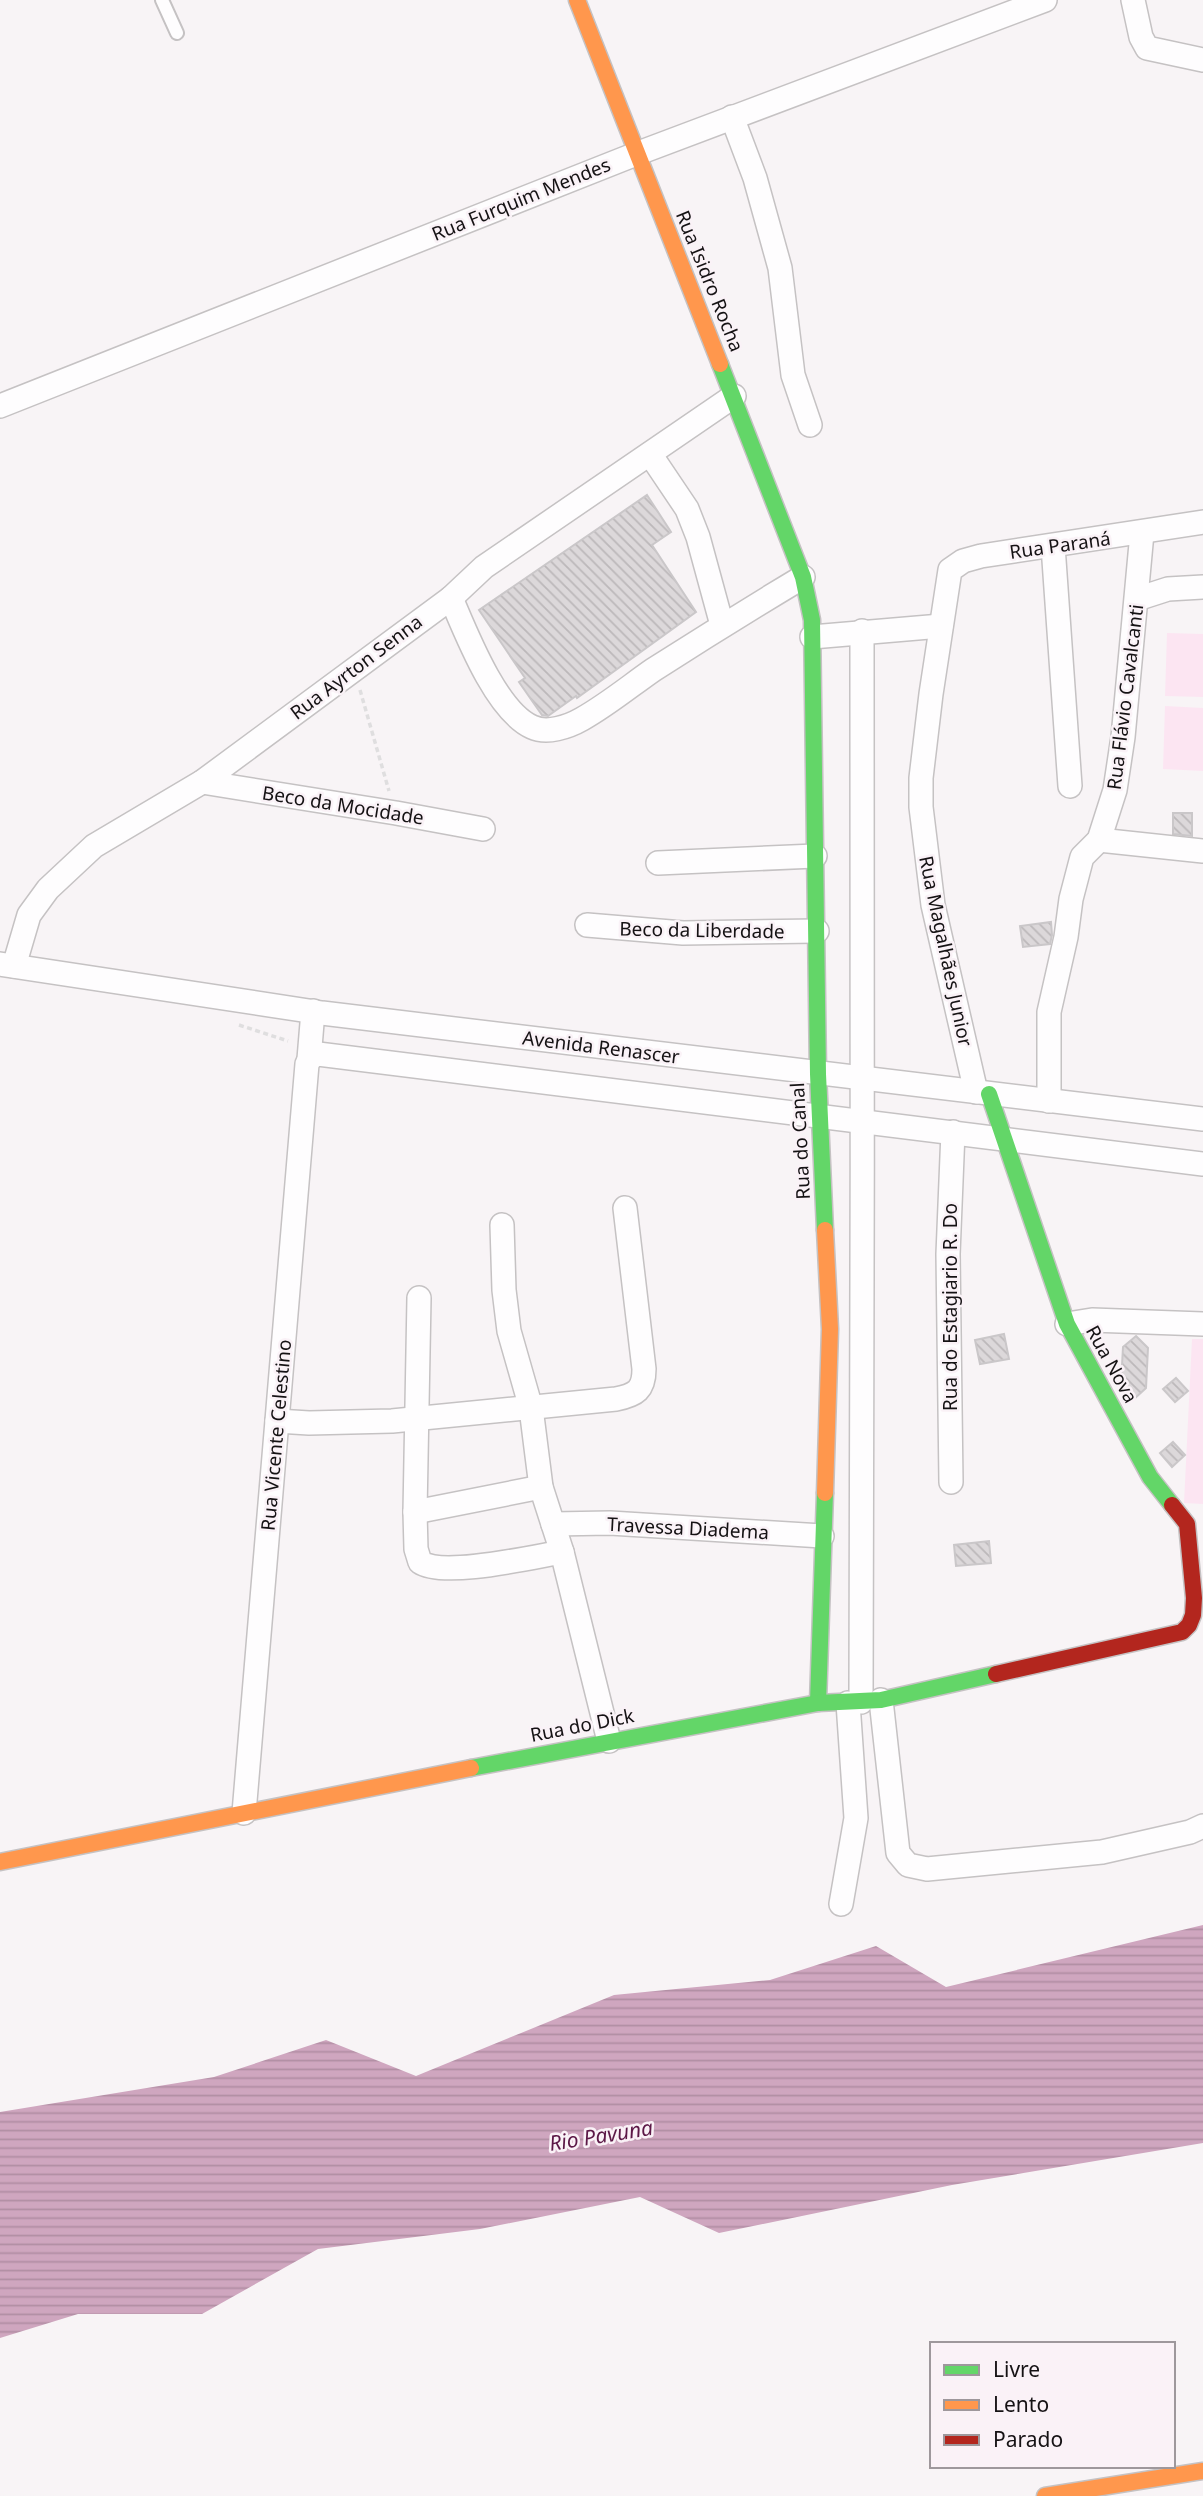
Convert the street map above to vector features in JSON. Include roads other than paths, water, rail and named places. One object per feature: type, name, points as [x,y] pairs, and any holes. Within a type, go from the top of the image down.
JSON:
[{"type":"main road","name":"Rua Isidro Rocha","points":[[576,0],[803,577]]},
{"type":"main road","name":"Rua do Canal","points":[[803,577],[812,620],[818,1074],[830,1329],[818,1703]]},
{"type":"main road","name":"Rua Nova","points":[[982,1093],[1003,1138],[1067,1324],[1150,1477],[1195,1527],[1192,1615],[1189,1625],[1182,1632],[1172,1635]]},
{"type":"main road","name":"Rua do Dick","points":[[0,1862],[609,1741],[818,1703],[863,1702],[1172,1635]]},
{"type":"main road","points":[[1045,2496],[1203,2471]]},
{"type":"street","name":"Rua Furquim Mendes","points":[[0,406],[636,154],[1045,0]]},
{"type":"street","points":[[1133,0],[1141,37],[1147,48],[1203,60]]},
{"type":"street","points":[[732,117],[755,178],[780,268],[793,375],[810,425]]},
{"type":"street","name":"Rua Ayrton Senna","points":[[7,965],[29,915],[48,889],[94,846],[202,782],[451,597],[484,567],[734,396]]},
{"type":"street","points":[[650,454],[687,509],[698,537],[722,625]]},
{"type":"street","name":"Rua Paraná","points":[[944,600],[950,570],[963,561],[1203,522]]},
{"type":"street","name":"Rua Flávio Cavalcanti","points":[[1049,1101],[1049,1012],[1082,857],[1099,840],[1115,790],[1142,533]]},
{"type":"street","points":[[1053,546],[1070,786]]},
{"type":"street","points":[[451,597],[471,644],[498,693],[519,720],[534,729],[551,731],[581,720],[722,625],[803,577]]},
{"type":"street","points":[[1137,599],[1168,589],[1203,587]]},
{"type":"street","name":"Rua Magalhães Junior","points":[[944,600],[921,778],[921,807],[933,905],[982,1093]]},
{"type":"street","points":[[812,637],[941,626]]},
{"type":"street","points":[[841,1904],[856,1818],[863,1702],[862,631]]},
{"type":"street","name":"Beco da Mocidade","points":[[202,782],[483,829]]},
{"type":"street","points":[[1099,840],[1203,851]]},
{"type":"street","points":[[658,863],[815,856]]},
{"type":"street","name":"Beco da Liberdade","points":[[587,925],[683,933],[817,931]]},
{"type":"street","name":"Avenida Renascer","points":[[7,965],[313,1011],[1203,1119]]},
{"type":"street","name":"Rua Vicente Celestino","points":[[244,1813],[313,1011]]},
{"type":"street","points":[[310,1058],[318,1054],[1203,1164]]},
{"type":"street","name":"Rua do Estagiario R. Do","points":[[951,1482],[948,1254],[953,1132]]},
{"type":"street","points":[[277,1421],[347,1423],[418,1418],[616,1399],[633,1395],[641,1390],[644,1369],[625,1208]]},
{"type":"street","points":[[502,1225],[504,1290],[509,1331],[531,1408],[541,1488],[562,1552],[609,1741]]},
{"type":"street","points":[[419,1298],[415,1512],[416,1549],[420,1562],[438,1569],[460,1568],[562,1552]]},
{"type":"street","points":[[1067,1324],[1092,1320],[1203,1324]]},
{"type":"street","points":[[415,1512],[541,1488]]},
{"type":"street","name":"Travessa Diadema","points":[[553,1524],[635,1524],[822,1536]]},
{"type":"street","points":[[863,1702],[898,1853],[908,1865],[927,1869],[1102,1852],[1189,1832],[1203,1826]]},
{"type":"lane","points":[[162,0],[177,33]]},
{"type":"water","name":"Rio Pavuna","points":[[1203,1925],[1203,2143],[952,2185],[719,2233],[640,2197],[480,2229],[318,2249],[202,2314],[78,2314],[0,2338],[0,2112],[214,2077],[326,2040],[416,2076],[614,1995],[770,1980],[876,1946],[946,1987]]}]
